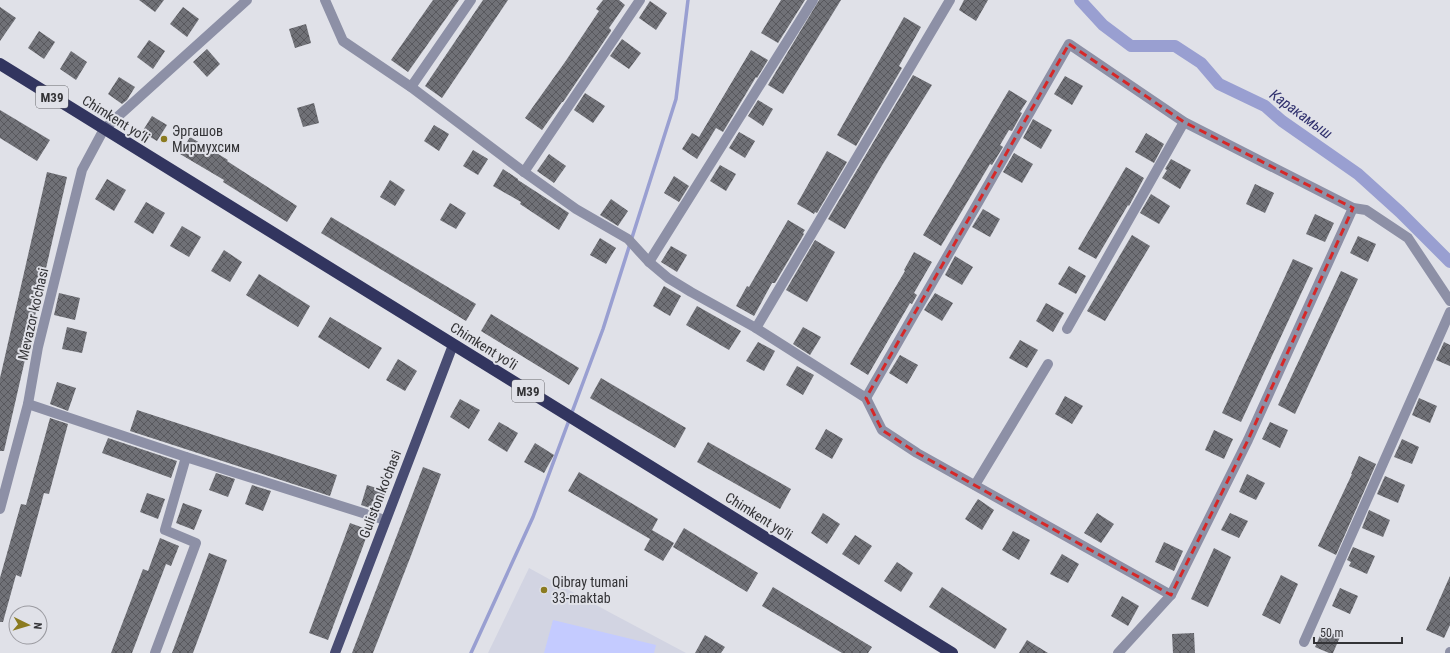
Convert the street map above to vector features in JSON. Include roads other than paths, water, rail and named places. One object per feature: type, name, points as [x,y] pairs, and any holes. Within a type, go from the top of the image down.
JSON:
[{"type":"highway","name":"Chimkent yo‘li","points":[[0,64],[952,653]]},
{"type":"main road","name":"Guliston ko'chasi","points":[[335,653],[453,345]]},
{"type":"street","name":"Mevazor ko'chasi","points":[[0,509],[28,404],[38,347],[82,170],[104,129],[247,0]]},
{"type":"street","points":[[325,0],[343,41],[412,87],[524,172],[576,209],[628,240],[649,262],[668,278],[756,328],[866,398],[882,430],[917,453],[1171,595]]},
{"type":"street","points":[[412,87],[472,0]]},
{"type":"street","points":[[524,172],[640,0]]},
{"type":"street","points":[[649,262],[812,0]]},
{"type":"street","points":[[756,328],[950,0]]},
{"type":"street","points":[[866,398],[1069,44],[1184,122],[1353,208],[1366,210],[1408,238],[1450,301]]},
{"type":"street","points":[[1067,328],[1184,122]]},
{"type":"street","points":[[1118,653],[1171,595],[1248,440],[1353,208]]},
{"type":"street","points":[[1304,642],[1450,312]]},
{"type":"street","points":[[975,485],[1048,364]]},
{"type":"street","points":[[28,404],[186,458],[385,520]]},
{"type":"street","points":[[155,653],[196,543],[165,530],[186,458]]},
{"type":"waterway","points":[[471,653],[533,517],[603,329],[676,99],[688,0]]},
{"type":"waterway","name":"Каракамыш","points":[[1080,0],[1103,25],[1131,46],[1175,46],[1201,63],[1219,84],[1265,106],[1282,121],[1358,174],[1400,212],[1450,262]]},
{"type":"place","name":"Эргашов Мирмухсим","points":[[164,139]]},
{"type":"place","name":"Qibray tumani 33-maktab","points":[[544,590]]}]
